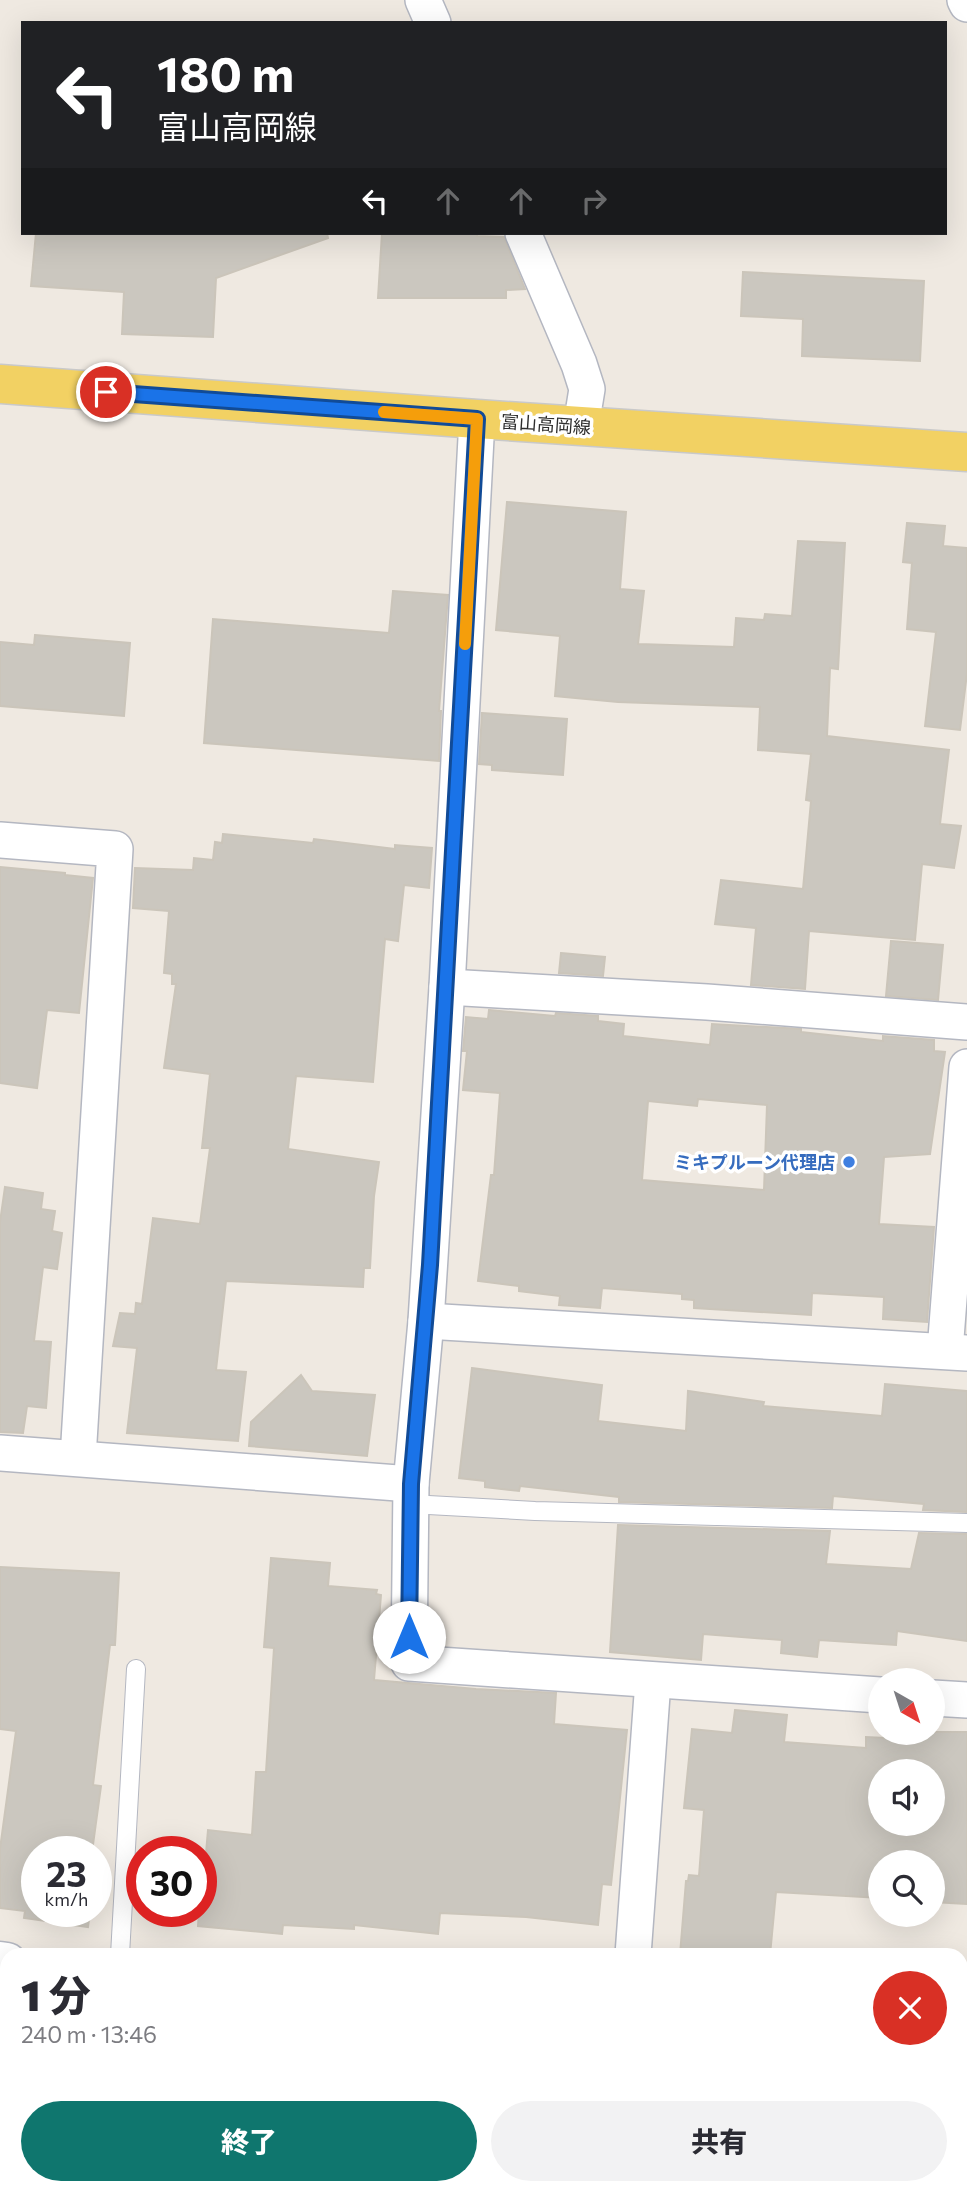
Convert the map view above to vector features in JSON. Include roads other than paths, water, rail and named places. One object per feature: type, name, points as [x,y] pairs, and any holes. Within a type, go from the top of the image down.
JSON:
[{"type":"main road","name":"富山高岡線","points":[[0,384],[967,452]]},
{"type":"street","points":[[423,0],[432,21]]},
{"type":"street","points":[[524,235],[587,389],[581,426]]},
{"type":"street","points":[[477,419],[447,987],[426,1321],[410,1494],[409,1663],[868,1694]]},
{"type":"street","points":[[0,840],[115,849],[78,1458]]},
{"type":"street","points":[[447,987],[707,1002],[967,1022]]},
{"type":"street","points":[[426,1321],[956,1352],[967,1067]]},
{"type":"street","points":[[0,1453],[78,1458],[410,1494]]},
{"type":"street","points":[[633,1948],[653,1681]]},
{"type":"street","points":[[945,1699],[967,1700]]},
{"type":"lane","points":[[410,1494],[535,1511],[967,1523]]},
{"type":"lane","points":[[120,1948],[136,1669]]},
{"type":"place","name":"ミキプルーン代理店","points":[[849,1162]]}]
